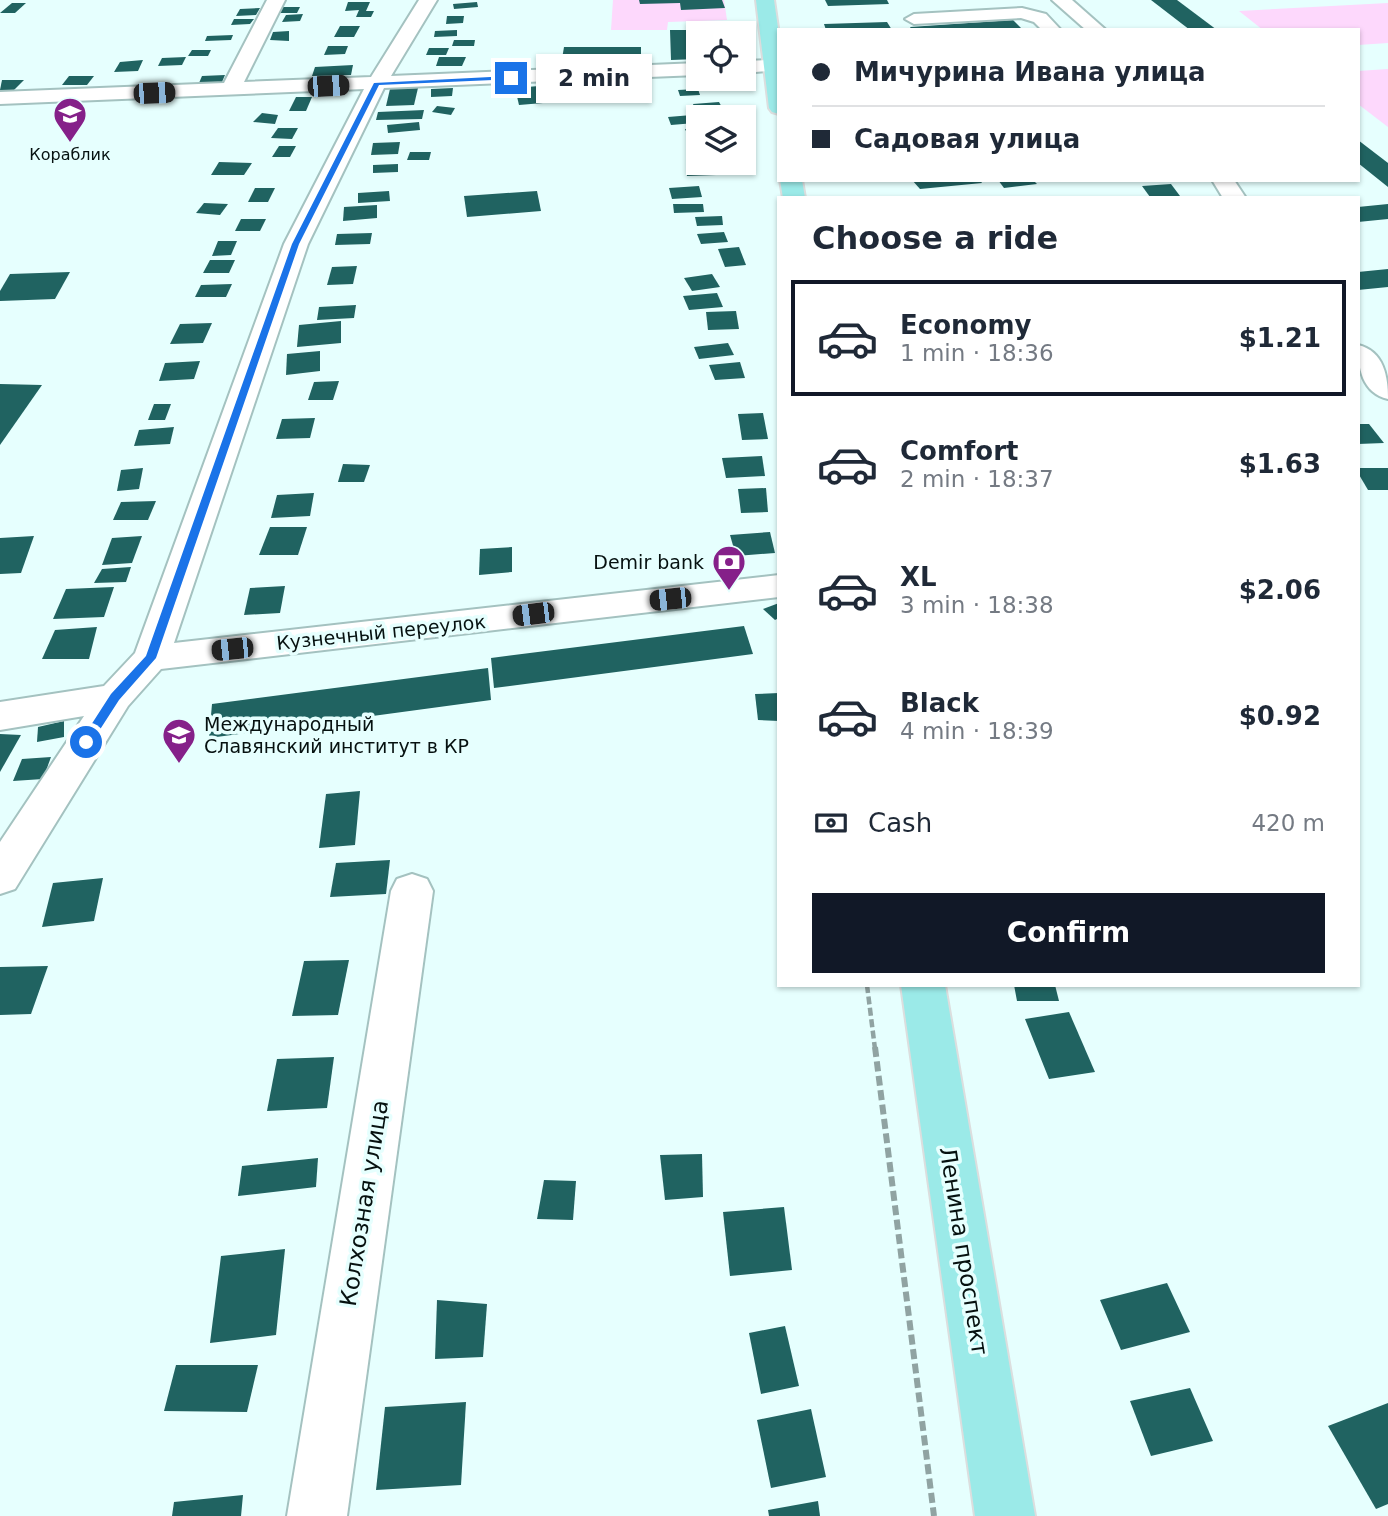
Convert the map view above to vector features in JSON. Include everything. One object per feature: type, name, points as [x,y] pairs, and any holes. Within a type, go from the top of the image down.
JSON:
[{"type":"main road","points":[[765,0],[777,89]]},
{"type":"main road","name":"Ленина проспект","points":[[923,987],[1005,1516]]},
{"type":"street","points":[[230,90],[276,0]]},
{"type":"street","points":[[0,877],[115,697],[150,658],[296,244],[377,83],[428,0]]},
{"type":"street","points":[[1061,0],[1095,28]]},
{"type":"street","points":[[914,19],[1022,13],[1040,18],[1050,28]]},
{"type":"street","points":[[756,64],[774,60]]},
{"type":"street","points":[[0,98],[686,70]]},
{"type":"street","points":[[1360,356],[1388,391]]},
{"type":"street","name":"Кузнечный переулок","points":[[150,658],[777,586]]},
{"type":"street","points":[[0,716],[115,697]]},
{"type":"street","name":"Колхозная улица","points":[[317,1516],[412,891]]},
{"type":"path","points":[[867,987],[934,1516]]},
{"type":"shaded area","points":[[613,0],[724,0],[727,20],[668,22],[667,30],[611,30]]},
{"type":"shaded area","points":[[1388,3],[1388,43],[1360,45],[1360,28],[1260,28],[1239,11]]},
{"type":"shaded area","points":[[1388,69],[1388,127],[1360,106],[1360,71]]},
{"type":"building","points":[[639,0],[722,0],[725,8],[681,10],[680,3],[640,4]]},
{"type":"building","points":[[825,0],[887,0],[889,4],[828,6]]},
{"type":"building","points":[[1151,0],[1177,0],[1214,28],[1187,28]]},
{"type":"building","points":[[348,2],[370,2],[366,11],[374,11],[371,17],[356,17],[359,10],[345,11]]},
{"type":"building","points":[[477,2],[478,7],[454,9],[453,4]]},
{"type":"building","points":[[12,3],[26,3],[15,13],[0,13]]},
{"type":"building","points":[[280,7],[300,7],[297,13],[277,13]]},
{"type":"building","points":[[260,8],[256,15],[236,16],[240,9]]},
{"type":"building","points":[[303,14],[300,21],[282,22],[286,15]]},
{"type":"building","points":[[447,16],[464,16],[463,23],[446,24]]},
{"type":"building","points":[[234,19],[254,19],[250,24],[231,25]]},
{"type":"building","points":[[1013,20],[1021,28],[911,28]]},
{"type":"building","points":[[887,22],[891,28],[825,28],[824,24]]},
{"type":"building","points":[[340,26],[360,26],[354,37],[334,37]]},
{"type":"building","points":[[457,30],[457,36],[434,37],[435,31]]},
{"type":"building","points":[[670,30],[686,30],[686,59],[671,60]]},
{"type":"building","points":[[289,31],[289,41],[270,40],[273,32]]},
{"type":"building","points":[[233,35],[231,40],[205,41],[207,36]]},
{"type":"building","points":[[454,40],[475,40],[474,46],[452,46]]},
{"type":"building","points":[[328,46],[348,46],[345,54],[324,55]]},
{"type":"building","points":[[564,47],[641,47],[641,59],[562,59]]},
{"type":"building","points":[[429,48],[449,48],[446,55],[426,55]]},
{"type":"building","points":[[192,50],[211,50],[208,56],[188,56]]},
{"type":"building","points":[[186,57],[182,65],[158,66],[162,58]]},
{"type":"building","points":[[439,57],[466,57],[462,66],[436,66]]},
{"type":"building","points":[[143,60],[138,71],[114,72],[120,62]]},
{"type":"building","points":[[353,65],[351,75],[312,76],[315,67]]},
{"type":"building","points":[[225,75],[222,82],[199,83],[202,76]]},
{"type":"building","points":[[69,76],[94,76],[87,85],[62,85]]},
{"type":"building","points":[[2,80],[24,80],[14,90],[0,90]]},
{"type":"building","points":[[621,80],[624,89],[595,91],[593,81]]},
{"type":"building","points":[[539,86],[543,103],[519,105],[515,88]]},
{"type":"building","points":[[418,88],[414,105],[386,106],[390,89]]},
{"type":"building","points":[[453,88],[452,96],[431,97],[431,89]]},
{"type":"building","points":[[678,90],[699,91],[700,95],[680,96]]},
{"type":"building","points":[[296,97],[312,97],[306,111],[289,111]]},
{"type":"building","points":[[719,102],[721,105],[693,105]]},
{"type":"building","points":[[437,106],[455,108],[451,115],[432,112]]},
{"type":"building","points":[[424,110],[422,119],[376,120],[378,112]]},
{"type":"building","points":[[262,113],[278,115],[275,124],[253,122]]},
{"type":"building","points":[[686,116],[686,124],[671,125],[668,117]]},
{"type":"building","points":[[419,122],[420,130],[388,133],[387,125]]},
{"type":"building","points":[[278,128],[298,128],[292,139],[271,138]]},
{"type":"building","points":[[400,142],[398,154],[371,155],[373,143]]},
{"type":"building","points":[[1360,142],[1388,163],[1388,187],[1360,165]]},
{"type":"building","points":[[279,146],[296,146],[290,157],[272,157]]},
{"type":"building","points":[[410,152],[431,152],[429,160],[407,160]]},
{"type":"building","points":[[219,162],[252,163],[244,175],[211,175]]},
{"type":"building","points":[[398,164],[398,172],[373,173],[373,165]]},
{"type":"building","points":[[914,182],[982,183],[920,189]]},
{"type":"building","points":[[1000,182],[1037,184],[1004,188]]},
{"type":"building","points":[[1171,184],[1180,196],[1149,196],[1142,186]]},
{"type":"building","points":[[699,186],[702,197],[672,199],[669,188]]},
{"type":"building","points":[[255,188],[275,188],[268,202],[248,202]]},
{"type":"building","points":[[389,191],[390,201],[358,203],[358,193]]},
{"type":"building","points":[[537,191],[541,211],[467,217],[464,196]]},
{"type":"building","points":[[204,203],[228,204],[220,215],[196,213]]},
{"type":"building","points":[[673,204],[703,204],[704,212],[674,213]]},
{"type":"building","points":[[1388,204],[1388,219],[1360,222],[1360,207]]},
{"type":"building","points":[[377,205],[377,218],[343,221],[344,207]]},
{"type":"building","points":[[722,216],[723,225],[697,226],[695,217]]},
{"type":"building","points":[[241,219],[266,219],[260,231],[235,231]]},
{"type":"building","points":[[724,232],[728,242],[701,244],[697,234]]},
{"type":"building","points":[[372,233],[370,244],[335,245],[337,234]]},
{"type":"building","points":[[218,241],[237,241],[231,255],[212,256]]},
{"type":"building","points":[[739,247],[746,265],[725,267],[718,249]]},
{"type":"building","points":[[210,260],[235,260],[229,273],[203,273]]},
{"type":"building","points":[[357,266],[353,284],[327,285],[332,267]]},
{"type":"building","points":[[1388,269],[1388,287],[1360,290],[1360,272]]},
{"type":"building","points":[[70,272],[55,299],[0,301],[0,291],[10,274]]},
{"type":"building","points":[[712,274],[720,287],[692,291],[684,278]]},
{"type":"building","points":[[232,284],[226,297],[195,297],[201,285]]},
{"type":"building","points":[[717,293],[723,307],[689,310],[683,296]]},
{"type":"building","points":[[356,305],[354,318],[317,320],[319,307]]},
{"type":"building","points":[[736,311],[739,329],[708,330],[706,312]]},
{"type":"building","points":[[341,321],[341,343],[297,347],[299,325]]},
{"type":"building","points":[[212,323],[203,343],[170,344],[180,324]]},
{"type":"building","points":[[728,343],[734,355],[699,359],[694,347]]},
{"type":"building","points":[[320,351],[320,371],[286,375],[287,354]]},
{"type":"building","points":[[200,361],[194,379],[159,381],[165,363]]},
{"type":"building","points":[[740,362],[745,378],[715,380],[709,365]]},
{"type":"building","points":[[339,381],[333,400],[308,400],[314,382]]},
{"type":"building","points":[[0,384],[42,385],[0,445]]},
{"type":"building","points":[[154,404],[171,404],[165,420],[148,420]]},
{"type":"building","points":[[763,413],[768,439],[742,440],[738,414]]},
{"type":"building","points":[[315,418],[310,438],[276,439],[282,419]]},
{"type":"building","points":[[1360,424],[1369,424],[1384,443],[1360,444]]},
{"type":"building","points":[[174,427],[170,444],[134,446],[139,430]]},
{"type":"building","points":[[762,456],[765,476],[726,478],[722,458]]},
{"type":"building","points":[[343,464],[370,465],[364,482],[338,482]]},
{"type":"building","points":[[143,468],[139,489],[117,491],[121,470]]},
{"type":"building","points":[[1360,468],[1388,468],[1388,490],[1368,490],[1360,476]]},
{"type":"building","points":[[766,488],[768,512],[741,513],[738,489]]},
{"type":"building","points":[[314,493],[310,516],[271,518],[277,495]]},
{"type":"building","points":[[156,501],[148,520],[113,520],[121,502]]},
{"type":"building","points":[[270,527],[307,527],[298,555],[259,555]]},
{"type":"building","points":[[770,532],[775,553],[736,556],[730,535]]},
{"type":"building","points":[[34,536],[21,573],[0,574],[0,538]]},
{"type":"building","points":[[142,536],[132,563],[102,565],[112,538]]},
{"type":"building","points":[[512,547],[512,572],[479,575],[480,549]]},
{"type":"building","points":[[131,567],[126,582],[94,583],[102,569]]},
{"type":"building","points":[[285,586],[280,613],[244,615],[250,588]]},
{"type":"building","points":[[114,587],[104,617],[53,619],[66,589]]},
{"type":"building","points":[[777,604],[777,619],[775,620],[763,609]]},
{"type":"building","points":[[744,626],[753,654],[494,688],[491,658]]},
{"type":"building","points":[[97,627],[89,659],[42,659],[55,630]]},
{"type":"building","points":[[488,668],[491,700],[209,738],[212,704]]},
{"type":"building","points":[[777,693],[777,721],[758,720],[755,694]]},
{"type":"building","points":[[64,721],[64,737],[37,742],[38,727]]},
{"type":"building","points":[[0,734],[21,735],[0,772]]},
{"type":"building","points":[[51,757],[43,779],[13,781],[22,759]]},
{"type":"building","points":[[360,791],[355,845],[319,848],[326,794]]},
{"type":"building","points":[[390,860],[386,894],[330,897],[336,863]]},
{"type":"building","points":[[103,878],[94,921],[42,927],[53,883]]},
{"type":"building","points":[[349,960],[338,1015],[292,1016],[304,961]]},
{"type":"building","points":[[48,966],[31,1014],[0,1015],[0,967]]},
{"type":"building","points":[[1014,987],[1056,987],[1059,1001],[1017,1001]]},
{"type":"building","points":[[1069,1012],[1095,1072],[1049,1079],[1025,1019]]},
{"type":"building","points":[[334,1057],[327,1108],[267,1111],[277,1059]]},
{"type":"building","points":[[702,1154],[703,1197],[665,1200],[660,1155]]},
{"type":"building","points":[[318,1158],[316,1187],[238,1196],[242,1166]]},
{"type":"building","points":[[544,1180],[576,1181],[573,1220],[537,1219]]},
{"type":"building","points":[[784,1207],[792,1270],[730,1276],[723,1212]]},
{"type":"building","points":[[285,1249],[276,1335],[210,1343],[221,1256]]},
{"type":"building","points":[[1167,1283],[1190,1332],[1121,1350],[1100,1300]]},
{"type":"building","points":[[437,1300],[487,1304],[483,1357],[435,1359]]},
{"type":"building","points":[[785,1326],[799,1386],[761,1394],[749,1333]]},
{"type":"building","points":[[176,1365],[258,1365],[247,1412],[164,1411]]},
{"type":"building","points":[[1190,1388],[1213,1441],[1151,1456],[1130,1401]]},
{"type":"building","points":[[466,1402],[461,1485],[376,1490],[385,1407]]},
{"type":"building","points":[[1388,1403],[1388,1504],[1376,1509],[1328,1426]]},
{"type":"building","points":[[811,1409],[826,1477],[771,1488],[757,1420]]},
{"type":"building","points":[[243,1495],[241,1516],[172,1516],[174,1502]]},
{"type":"building","points":[[818,1501],[820,1516],[769,1516],[768,1510]]},
{"type":"place","name":"Кораблик","points":[[70,144]]},
{"type":"place","name":"Demir bank","points":[[729,592]]},
{"type":"place","name":"Международный Славянский институт в КР","points":[[179,765]]},
{"type":"route","points":[[86,742],[115,697],[150,658],[296,244],[377,83],[511,78]]}]
